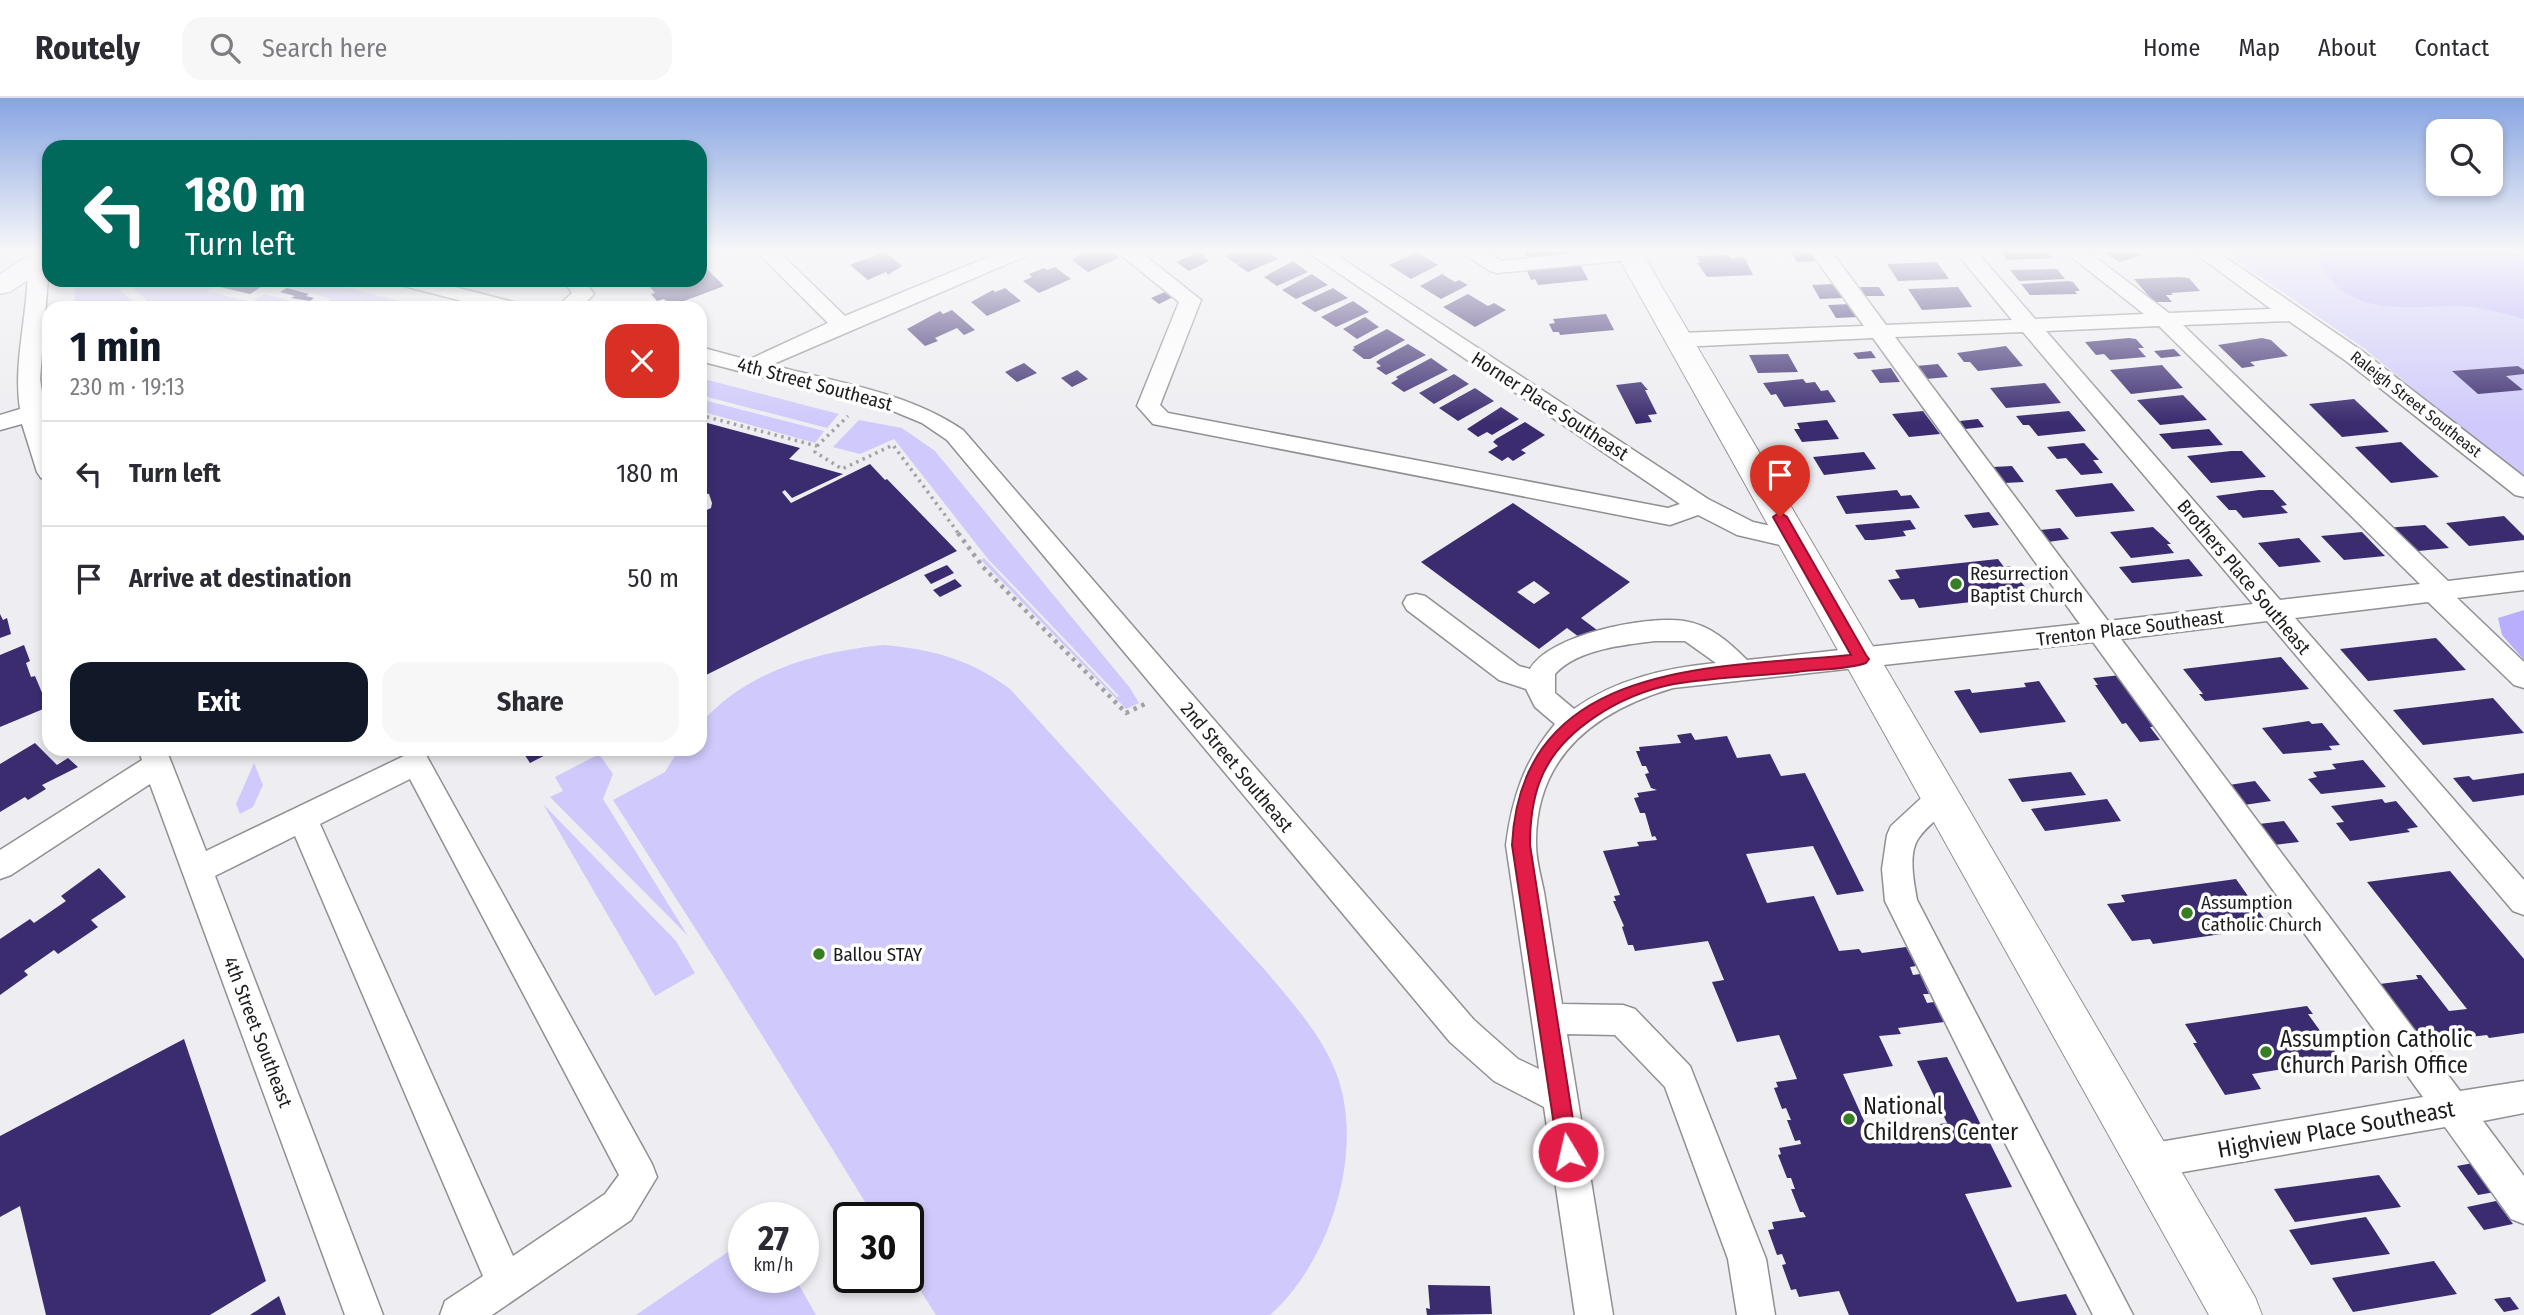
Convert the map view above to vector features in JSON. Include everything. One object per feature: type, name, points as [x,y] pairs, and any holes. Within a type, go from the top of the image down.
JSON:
[{"type":"main road","points":[[1660,308],[2237,1315]]},
{"type":"street","points":[[37,308],[29,367],[31,413],[42,449]]},
{"type":"street","points":[[824,308],[842,325]]},
{"type":"street","points":[[751,367],[783,349],[884,308]]},
{"type":"street","points":[[1187,308],[1148,406],[1161,419],[1670,517],[1699,505]]},
{"type":"street","name":"Horner Place Southeast","points":[[1402,308],[1699,505],[1746,529],[1793,539]]},
{"type":"street","points":[[1863,308],[2524,1206]]},
{"type":"street","name":"Brothers Place Southeast","points":[[2013,308],[2524,902]]},
{"type":"street","points":[[2149,308],[2165,320],[2524,678]]},
{"type":"street","name":"Raleigh Street Southeast","points":[[2287,308],[2524,489]]},
{"type":"street","points":[[1679,340],[2296,314]]},
{"type":"street","name":"4th Street Southeast","points":[[707,356],[901,406],[930,418]]},
{"type":"street","points":[[0,423],[31,413]]},
{"type":"street","name":"2nd Street Southeast","points":[[930,418],[959,439],[1462,1031],[1506,1070],[1560,1097]]},
{"type":"street","name":"Trenton Place Southeast","points":[[1594,1315],[1521,845],[1522,818],[1536,771],[1549,750],[1574,724],[1604,704],[1673,678],[1861,659],[2524,581]]},
{"type":"street","points":[[1416,603],[1509,673],[1539,682]]},
{"type":"street","points":[[1574,724],[1543,698],[1539,682],[1543,670],[1551,661],[1603,640],[1664,629],[1687,631],[1705,639],[1741,671]]},
{"type":"street","points":[[0,866],[155,756]]},
{"type":"street","name":"4th Street Southeast","points":[[155,756],[364,1315]]},
{"type":"street","points":[[197,870],[416,763],[639,1177],[618,1207],[459,1315]]},
{"type":"street","points":[[1941,797],[1902,835],[1898,869],[1901,901],[2113,1315]]},
{"type":"street","points":[[302,818],[506,1284]]},
{"type":"street","points":[[1548,1018],[1623,1020],[1678,1077],[1747,1259],[1756,1315]]},
{"type":"street","name":"Highview Place Southeast","points":[[2148,1161],[2524,1097]]},
{"type":"path","points":[[848,416],[817,446],[815,452],[842,468],[893,445],[983,567],[1126,713],[1145,704]]},
{"type":"path","points":[[707,417],[817,446]]},
{"type":"shaded area","points":[[2305,308],[2524,308],[2524,480],[2365,349]]},
{"type":"shaded area","points":[[2473,308],[2524,308],[2524,319]]},
{"type":"shaded area","points":[[707,380],[839,414],[827,428],[707,397]]},
{"type":"shaded area","points":[[707,401],[824,431],[815,443],[707,413]]},
{"type":"shaded area","points":[[859,420],[902,428],[935,451],[1130,688],[1139,703],[1126,709],[981,560],[984,558],[1117,697],[1119,696],[988,559],[894,439],[860,454],[833,447]]},
{"type":"shaded area","points":[[2524,610],[2524,660],[2502,635],[2498,618]]},
{"type":"shaded area","points":[[883,645],[917,649],[965,663],[1010,689],[1265,970],[1306,1020],[1331,1060],[1345,1105],[1347,1138],[1344,1171],[1325,1236],[1310,1266],[1291,1293],[1270,1315],[936,1315],[922,1293],[924,1202],[865,1202],[613,800],[665,772],[675,756],[707,756],[707,717],[739,690],[784,667],[832,653]]},
{"type":"shaded area","points":[[595,756],[600,756],[613,774],[603,799],[688,936],[550,797],[563,791],[555,777]]},
{"type":"shaded area","points":[[254,763],[263,785],[253,807],[240,814],[236,804]]},
{"type":"shaded area","points":[[543,804],[676,941],[695,973],[655,996]]},
{"type":"shaded area","points":[[728,1252],[728,1293],[804,1293],[816,1315],[636,1315]]},
{"type":"building","points":[[978,308],[1006,308],[987,316]]},
{"type":"building","points":[[1308,308],[1325,308],[1315,312]]},
{"type":"building","points":[[1339,308],[1363,308],[1369,312],[1336,327],[1321,317]]},
{"type":"building","points":[[1444,308],[1506,310],[1475,327]]},
{"type":"building","points":[[1830,308],[1853,308],[1859,317],[1836,318]]},
{"type":"building","points":[[1921,308],[1959,308],[1922,310]]},
{"type":"building","points":[[952,310],[975,330],[964,335],[957,328],[925,346],[907,329],[940,311],[943,314]]},
{"type":"building","points":[[1606,314],[1614,330],[1560,335],[1559,332],[1553,332],[1549,324],[1555,323],[1553,319]]},
{"type":"building","points":[[1365,317],[1379,327],[1357,339],[1343,329]]},
{"type":"building","points":[[1387,329],[1405,340],[1370,359],[1364,359],[1352,350],[1355,348],[1353,347]]},
{"type":"building","points":[[2262,338],[2271,340],[2288,356],[2250,362],[2255,366],[2242,368],[2218,345]]},
{"type":"building","points":[[2136,339],[2144,348],[2138,348],[2146,357],[2110,360],[2104,354],[2096,355],[2085,342]]},
{"type":"building","points":[[1408,344],[1426,355],[1386,375],[1376,368],[1381,366],[1376,362],[1380,359]]},
{"type":"building","points":[[2006,346],[2023,366],[1978,371],[1970,362],[1964,362],[1957,353]]},
{"type":"building","points":[[2174,349],[2181,356],[2161,358],[2154,351]]},
{"type":"building","points":[[1871,351],[1876,358],[1858,359],[1853,353]]},
{"type":"building","points":[[1788,354],[1798,372],[1758,373],[1749,355]]},
{"type":"building","points":[[1431,358],[1448,370],[1404,392],[1391,383],[1398,379],[1396,377]]},
{"type":"building","points":[[1024,363],[1037,373],[1017,382],[1005,372]]},
{"type":"building","points":[[1938,364],[1948,377],[1926,379],[1916,366]]},
{"type":"building","points":[[2162,365],[2183,388],[2131,394],[2110,370]]},
{"type":"building","points":[[2518,366],[2524,370],[2524,374],[2506,376],[2523,390],[2478,394],[2452,371]]},
{"type":"building","points":[[1891,368],[1900,382],[1880,383],[1871,370]]},
{"type":"building","points":[[1077,370],[1088,379],[1072,387],[1061,378]]},
{"type":"building","points":[[1454,374],[1469,384],[1434,404],[1419,393]]},
{"type":"building","points":[[1803,379],[1806,383],[1815,382],[1821,391],[1828,390],[1836,402],[1784,407],[1776,394],[1771,395],[1763,383]]},
{"type":"building","points":[[1641,382],[1648,390],[1645,390],[1657,414],[1648,415],[1652,422],[1636,424],[1616,385]]},
{"type":"building","points":[[2045,383],[2061,403],[2006,408],[1990,388]]},
{"type":"building","points":[[1475,388],[1494,401],[1458,421],[1439,408]]},
{"type":"building","points":[[2183,395],[2207,420],[2160,425],[2137,400]]},
{"type":"building","points":[[2354,399],[2389,432],[2342,437],[2309,404]]},
{"type":"building","points":[[1501,407],[1519,419],[1492,435],[1487,432],[1478,437],[1467,429]]},
{"type":"building","points":[[1923,411],[1940,434],[1909,437],[1892,414]]},
{"type":"building","points":[[2069,411],[2086,431],[2038,436],[2016,416]]},
{"type":"building","points":[[1978,419],[1984,427],[1965,429],[1960,421]]},
{"type":"building","points":[[1827,420],[1839,439],[1802,442],[1794,429],[1800,429],[1797,423]]},
{"type":"building","points":[[1525,422],[1545,435],[1521,450],[1526,453],[1513,461],[1508,457],[1502,461],[1488,452],[1498,446],[1493,442],[1496,439]]},
{"type":"building","points":[[707,423],[800,448],[789,459],[843,474],[792,498],[785,490],[782,492],[791,503],[870,464],[957,551],[707,675],[707,510],[711,508],[712,503],[709,494]]},
{"type":"building","points":[[2209,429],[2223,445],[2172,449],[2159,434]]},
{"type":"building","points":[[2401,442],[2439,477],[2391,483],[2355,447]]},
{"type":"building","points":[[2084,443],[2099,460],[2093,460],[2103,473],[2081,475],[2066,458],[2057,459],[2047,447]]},
{"type":"building","points":[[2242,451],[2266,477],[2211,483],[2187,456]]},
{"type":"building","points":[[1864,452],[1876,469],[1824,475],[1813,457]]},
{"type":"building","points":[[2012,466],[2024,482],[2004,483],[1993,467]]},
{"type":"building","points":[[2112,483],[2135,511],[2076,517],[2055,490]]},
{"type":"building","points":[[1897,490],[1901,496],[1911,495],[1920,508],[1846,514],[1836,496]]},
{"type":"building","points":[[2273,490],[2287,505],[2281,506],[2288,513],[2243,518],[2236,510],[2229,510],[2216,496]]},
{"type":"building","points":[[1513,503],[1630,582],[1581,618],[1597,630],[1583,640],[1567,628],[1539,649],[1421,562]],"holes":[[[1534,581],[1550,593],[1534,604],[1517,592]]]},
{"type":"building","points":[[1989,512],[1999,525],[1973,528],[1964,515]]},
{"type":"building","points":[[2504,516],[2524,536],[2524,540],[2469,546],[2446,523]]},
{"type":"building","points":[[1910,520],[1916,529],[1903,531],[1906,536],[1873,540],[1865,540],[1855,525]]},
{"type":"building","points":[[2425,525],[2449,548],[2408,552],[2385,528]]},
{"type":"building","points":[[2153,527],[2171,544],[2167,544],[2174,553],[2131,558],[2110,532]]},
{"type":"building","points":[[2060,528],[2069,539],[2048,542],[2040,530]]},
{"type":"building","points":[[2362,532],[2385,556],[2344,560],[2321,536]]},
{"type":"building","points":[[2299,538],[2321,562],[2279,567],[2258,543]]},
{"type":"building","name":"Resurrection Baptist Church","points":[[1998,559],[2004,567],[2010,566],[2025,587],[2018,588],[2024,596],[1919,608],[1914,599],[1901,600],[1888,580],[1900,578],[1895,570]]},
{"type":"building","points":[[2189,559],[2203,576],[2132,583],[2119,567]]},
{"type":"building","points":[[947,565],[954,573],[931,584],[924,575]]},
{"type":"building","points":[[955,579],[962,586],[940,597],[933,590]]},
{"type":"building","points":[[0,614],[3,620],[7,618],[11,634],[0,638]]},
{"type":"building","points":[[2436,638],[2466,670],[2368,681],[2340,649]]},
{"type":"building","points":[[24,645],[30,661],[26,663],[31,677],[35,676],[42,693],[42,710],[0,727],[0,655]]},
{"type":"building","points":[[2281,657],[2309,689],[2205,701],[2199,694],[2203,694],[2183,669]]},
{"type":"building","points":[[2121,675],[2159,726],[2150,727],[2160,740],[2140,742],[2126,723],[2122,724],[2093,678]]},
{"type":"building","points":[[2039,681],[2066,722],[1980,733],[1954,691],[1970,689],[1972,693],[2026,687],[2024,683]]},
{"type":"building","points":[[2493,698],[2524,733],[2423,745],[2393,710]]},
{"type":"building","points":[[2309,721],[2312,724],[2322,723],[2340,745],[2329,746],[2332,750],[2283,754],[2262,728]]},
{"type":"building","points":[[1691,733],[1695,740],[1727,736],[1737,758],[1770,754],[1781,776],[1805,773],[1864,891],[1837,895],[1813,846],[1746,854],[1767,903],[1814,896],[1839,951],[1859,949],[1862,953],[1906,947],[1916,966],[1910,967],[1913,975],[1920,974],[1929,994],[1923,994],[1927,1003],[1934,1002],[1944,1022],[1898,1028],[1901,1034],[1879,1036],[1893,1066],[1843,1074],[1870,1134],[1947,1123],[1917,1061],[1947,1057],[2012,1187],[1965,1194],[2017,1302],[2066,1294],[2077,1315],[1849,1315],[1839,1291],[1799,1297],[1796,1289],[1791,1290],[1782,1265],[1786,1264],[1782,1254],[1777,1255],[1768,1230],[1774,1229],[1772,1222],[1806,1217],[1800,1212],[1791,1189],[1795,1189],[1791,1178],[1787,1178],[1778,1155],[1781,1154],[1779,1148],[1801,1144],[1800,1140],[1795,1141],[1787,1120],[1791,1120],[1786,1108],[1782,1109],[1774,1088],[1778,1087],[1776,1082],[1797,1079],[1779,1035],[1737,1042],[1712,982],[1724,980],[1708,941],[1635,951],[1633,945],[1628,945],[1622,927],[1624,926],[1613,901],[1616,901],[1614,896],[1620,895],[1603,851],[1639,846],[1637,842],[1657,840],[1655,836],[1652,837],[1645,813],[1640,813],[1634,798],[1639,797],[1637,793],[1657,790],[1651,788],[1645,774],[1649,773],[1646,766],[1642,766],[1636,751],[1640,751],[1639,747],[1681,743],[1677,735]]},
{"type":"building","points":[[35,743],[42,750],[42,756],[48,756],[57,765],[68,758],[78,767],[42,785],[46,789],[28,800],[25,797],[0,812],[0,764]]},
{"type":"building","points":[[526,756],[544,756],[530,763]]},
{"type":"building","points":[[2363,760],[2386,787],[2321,794],[2308,779],[2317,777],[2313,772],[2336,769],[2332,764]]},
{"type":"building","points":[[2071,772],[2086,795],[2022,802],[2008,779]]},
{"type":"building","points":[[2524,773],[2524,795],[2473,802],[2453,778],[2469,776],[2473,780]]},
{"type":"building","points":[[2255,781],[2271,801],[2244,805],[2229,785]]},
{"type":"building","points":[[2107,799],[2121,821],[2045,831],[2031,809]]},
{"type":"building","points":[[2382,799],[2385,803],[2396,801],[2418,827],[2407,829],[2410,832],[2350,841],[2336,823],[2344,822],[2331,806]]},
{"type":"building","points":[[2284,821],[2299,842],[2274,845],[2259,824]]},
{"type":"building","points":[[99,868],[126,897],[91,920],[98,927],[58,954],[54,950],[24,971],[28,975],[0,995],[0,939],[30,919],[34,923],[66,901],[61,896]]},
{"type":"building","points":[[2450,871],[2524,959],[2524,1033],[2489,1038],[2487,1035],[2470,1037],[2472,1039],[2427,1046],[2380,984],[2418,979],[2416,975],[2421,975],[2449,1011],[2467,1009],[2367,882]]},
{"type":"building","name":"Assumption Catholic Church","points":[[2236,879],[2270,927],[2153,944],[2150,939],[2132,941],[2107,904],[2125,902],[2121,895]]},
{"type":"building","name":"Assumption Catholic Church Parish Office","points":[[2307,1006],[2313,1014],[2308,1014],[2341,1060],[2252,1074],[2261,1089],[2225,1095],[2193,1043],[2197,1043],[2185,1024]]},
{"type":"building","points":[[184,1039],[266,1281],[210,1315],[46,1315],[20,1206],[0,1217],[0,1136]]},
{"type":"building","points":[[2473,1163],[2495,1192],[2478,1195],[2457,1166]]},
{"type":"building","points":[[2379,1175],[2401,1207],[2295,1222],[2274,1189]]},
{"type":"building","points":[[2496,1201],[2513,1224],[2484,1230],[2467,1207]]},
{"type":"building","points":[[2366,1217],[2390,1254],[2311,1265],[2289,1230]]},
{"type":"building","points":[[2434,1261],[2457,1294],[2353,1312],[2332,1278]]},
{"type":"building","points":[[1428,1285],[1490,1286],[1492,1314],[1427,1315],[1426,1308],[1430,1309]]},
{"type":"building","points":[[279,1296],[286,1315],[250,1315]]},
{"type":"building","points":[[2510,1297],[2519,1309],[2504,1312],[2494,1299]]},
{"type":"place","name":"Resurrection Baptist Church","points":[[1956,584]]},
{"type":"place","name":"Assumption Catholic Church","points":[[2187,913]]},
{"type":"place","name":"Ballou STAY","points":[[819,954]]},
{"type":"place","name":"Assumption Catholic Church Parish Office","points":[[2266,1052]]},
{"type":"place","name":"National Childrens Center","points":[[1849,1119]]},
{"type":"route","points":[[1568,1152],[1521,845],[1522,818],[1527,793],[1542,760],[1566,731],[1604,704],[1637,689],[1673,678],[1861,659],[1780,517]]}]
